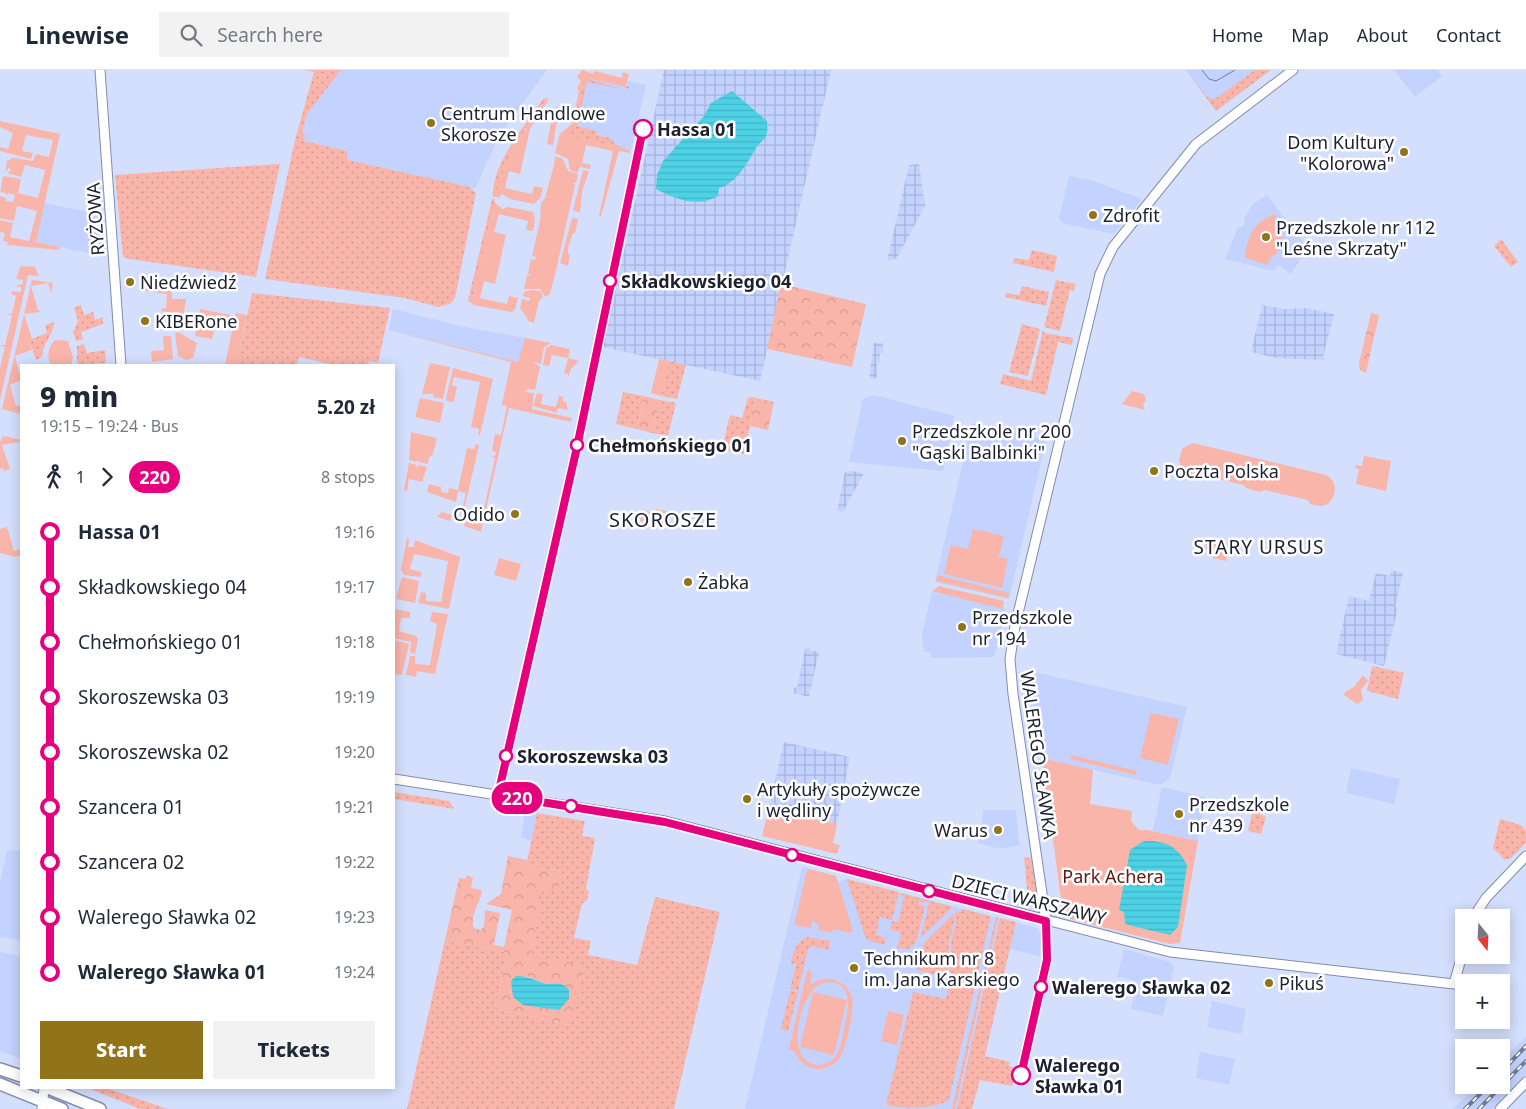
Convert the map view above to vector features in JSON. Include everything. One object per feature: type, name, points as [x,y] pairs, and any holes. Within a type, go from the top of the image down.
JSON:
[{"type":"main road","points":[[0,1069],[20,1076]]},
{"type":"main road","points":[[0,1084],[42,1105],[56,1108]]},
{"type":"main road","points":[[53,1089],[100,1109]]},
{"type":"street","name":"RYŻOWA","points":[[100,70],[121,364]]},
{"type":"street","name":"WALEREGO SŁAWKA","points":[[1046,921],[1012,694],[1010,659],[1015,626],[1100,274],[1113,247],[1196,144],[1293,70]]},
{"type":"street","name":"DZIECI WARSZAWY","points":[[395,779],[665,822],[1046,921],[1183,954],[1454,984],[1460,964]]},
{"type":"street","points":[[1479,909],[1486,898],[1526,856]]},
{"type":"street","points":[[1500,1109],[1526,1082]]},
{"type":"street","points":[[42,1105],[50,1089]]},
{"type":"street","points":[[51,1089],[56,1108]]},
{"type":"shaded area","points":[[341,70],[547,70],[500,134],[475,189],[346,160],[347,151],[303,141],[302,134],[307,114]]},
{"type":"shaded area","points":[[664,70],[831,70],[760,381],[603,347]]},
{"type":"shaded area","points":[[1186,70],[1271,70],[1216,111]]},
{"type":"shaded area","points":[[1394,70],[1438,70],[1442,76],[1415,97]]},
{"type":"shaded area","points":[[584,78],[627,86],[628,81],[646,85],[631,150],[570,136]]},
{"type":"shaded area","points":[[732,91],[767,121],[766,135],[741,172],[731,182],[719,188],[718,196],[710,200],[687,201],[656,189],[657,175],[663,161],[704,116],[711,103]]},
{"type":"shaded area","points":[[919,164],[925,206],[897,258],[887,261],[909,165]]},
{"type":"shaded area","points":[[1069,176],[1093,181],[1142,199],[1114,234],[1062,223],[1059,218]]},
{"type":"shaded area","name":"Przedszkole nr 112 \"Leśne Skrzaty\"","points":[[1267,195],[1308,248],[1291,274],[1278,265],[1274,271],[1225,259],[1238,227],[1242,227],[1245,223],[1244,218],[1253,204]]},
{"type":"shaded area","points":[[44,203],[103,215],[105,249],[97,255],[36,242]]},
{"type":"shaded area","points":[[1262,305],[1285,309],[1307,308],[1334,314],[1323,357],[1325,360],[1276,358],[1251,352]]},
{"type":"shaded area","points":[[393,309],[465,327],[525,338],[518,362],[389,330]]},
{"type":"shaded area","points":[[874,343],[883,343],[883,353],[880,353],[880,363],[877,363],[877,378],[869,379]]},
{"type":"shaded area","name":"Przedszkole nr 200 \"Gąski Balbinki\"","points":[[874,395],[954,416],[943,471],[849,462],[863,399]]},
{"type":"shaded area","points":[[972,423],[1046,440],[1009,599],[935,582]]},
{"type":"shaded area","points":[[845,472],[864,473],[843,512],[837,511]]},
{"type":"shaded area","points":[[1391,570],[1403,573],[1395,607],[1398,608],[1384,666],[1336,654],[1349,596],[1369,601],[1376,573],[1390,576]]},
{"type":"shaded area","name":"Przedszkole nr 194","points":[[932,591],[1006,609],[994,657],[931,658],[931,652],[924,652],[922,634]]},
{"type":"shaded area","points":[[810,647],[810,650],[819,652],[809,697],[793,693],[794,688],[797,687],[805,650]]},
{"type":"shaded area","points":[[1030,671],[1187,707],[1170,778],[1160,785],[1042,758],[1028,673]]},
{"type":"shaded area","points":[[784,742],[850,757],[837,824],[769,808]]},
{"type":"shaded area","points":[[1351,768],[1400,779],[1394,804],[1346,793]]},
{"type":"shaded area","name":"Przedszkole nr 439","points":[[1162,787],[1205,797],[1198,841],[1153,831]]},
{"type":"shaded area","points":[[983,810],[1016,810],[1019,845],[1000,849],[978,843],[978,829],[982,828]]},
{"type":"shaded area","points":[[525,812],[537,813],[531,841],[521,837]]},
{"type":"shaded area","points":[[1144,841],[1164,843],[1170,846],[1179,853],[1187,865],[1178,927],[1170,935],[1128,925],[1125,923],[1124,912],[1119,910],[1130,850]]},
{"type":"shaded area","points":[[7,850],[20,851],[20,940],[0,937],[0,883]]},
{"type":"shaded area","points":[[802,867],[836,876],[838,882],[847,879],[1037,928],[1041,935],[1040,956],[1009,949],[972,1109],[745,1109]]},
{"type":"shaded area","points":[[1124,949],[1170,962],[1174,967],[1163,1016],[1131,1009],[1138,982],[1122,977],[1117,978]]},
{"type":"shaded area","points":[[0,952],[20,956],[20,1059],[0,1051]]},
{"type":"shaded area","points":[[516,976],[526,977],[546,984],[563,985],[569,990],[569,999],[559,1010],[523,1005],[513,997],[511,981]]},
{"type":"shaded area","points":[[1212,1001],[1246,1009],[1241,1034],[1207,1027]]},
{"type":"shaded area","points":[[1526,1037],[1526,1074],[1510,1090],[1510,1052]]},
{"type":"shaded area","points":[[1200,1052],[1235,1059],[1229,1085],[1196,1078]]},
{"type":"shaded area","points":[[1469,1094],[1507,1094],[1492,1109],[1453,1109]]},
{"type":"green space","points":[[306,70],[341,70],[307,114],[302,133],[305,134],[304,141],[347,151],[347,160],[469,187],[476,193],[455,298],[450,304],[438,307],[405,298],[265,279],[295,140],[314,72]]},
{"type":"green space","points":[[582,70],[593,74],[594,71],[622,78],[623,72],[629,74],[626,86],[584,78],[571,136],[630,150],[630,153],[619,151],[601,216],[599,216],[613,151],[586,145],[582,163],[591,165],[590,169],[580,167],[577,173],[570,170],[568,159],[555,153],[560,134],[572,124],[579,91],[577,88],[581,81],[577,77]]},
{"type":"green space","points":[[1186,70],[1207,97],[1212,99],[1218,97],[1255,70],[1271,70],[1216,111]]},
{"type":"green space","points":[[584,78],[629,87],[629,89],[588,79],[622,89],[587,82],[577,126],[597,131],[596,135],[610,138],[616,145],[630,150],[570,136]]},
{"type":"green space","points":[[548,98],[515,146],[504,170],[496,197],[493,197],[494,184],[503,158],[543,99]]},
{"type":"green space","points":[[546,100],[548,101],[542,109],[554,114],[557,106],[559,108],[553,145],[547,144],[552,118],[539,114],[530,129],[520,174],[509,171],[505,188],[532,194],[534,186],[543,188],[540,198],[534,204],[510,199],[502,194],[499,198],[496,197],[510,157]]},
{"type":"green space","points":[[0,121],[60,134],[36,242],[60,247],[59,250],[7,245],[8,242],[3,241],[5,233],[0,232],[0,220],[13,223],[10,237],[29,241],[37,211],[17,206],[14,221],[0,218],[0,196],[6,198],[6,201],[13,202],[15,195],[8,193],[7,196],[6,193],[1,192],[0,194],[3,176],[21,179],[18,193],[38,198],[45,170],[25,165],[21,177],[7,173],[11,171],[9,167],[5,173],[7,161],[13,158],[33,161],[36,154],[49,157],[53,140],[26,135],[22,151],[33,153],[31,159],[0,151],[0,147],[8,149],[13,133],[0,127]]},
{"type":"green space","points":[[555,156],[563,159],[568,171],[578,174],[576,183],[573,183],[575,185],[559,257],[556,257],[559,258],[550,294],[545,297],[540,289],[524,289],[527,275],[530,276],[528,273],[531,259],[535,260],[536,257],[532,256],[540,221],[541,203],[545,198]]},
{"type":"green space","points":[[280,164],[256,277],[123,257],[115,175]]},
{"type":"green space","points":[[583,170],[589,171],[582,191],[580,213],[573,210]]},
{"type":"green space","points":[[492,199],[495,199],[472,303],[468,301]]},
{"type":"green space","points":[[494,202],[503,209],[508,207],[533,212],[535,221],[533,231],[526,230],[528,221],[499,214],[494,232],[506,235],[495,284],[484,281],[480,298],[507,304],[509,296],[518,298],[515,309],[512,312],[473,305],[472,303]]},
{"type":"green space","points":[[1275,214],[1284,243],[1275,255],[1272,256],[1268,265],[1245,258],[1247,243],[1252,231],[1261,222]]},
{"type":"green space","points":[[572,218],[578,219],[575,234],[573,233],[568,247],[568,254],[570,254],[568,266],[560,263]]},
{"type":"green space","points":[[1501,239],[1518,262],[1511,267],[1494,246]]},
{"type":"green space","points":[[1032,250],[1057,256],[1054,272],[1013,263],[1014,258],[1029,260]]},
{"type":"green space","points":[[22,266],[35,267],[39,276],[28,275],[0,400],[0,368],[5,347],[0,345],[5,345],[12,316],[7,313],[12,314],[16,296],[11,294],[12,291],[21,292],[21,287],[15,286],[23,284],[23,280],[16,279]]},
{"type":"green space","points":[[32,280],[53,283],[51,293],[48,283],[31,286],[38,310],[41,312],[24,314]]},
{"type":"green space","points":[[1056,280],[1076,284],[1074,291],[1070,290],[1060,331],[1044,327]]},
{"type":"green space","points":[[781,284],[866,304],[852,367],[767,349]]},
{"type":"green space","points":[[1022,286],[1049,292],[1046,306],[1005,297],[1006,293],[1019,295]]},
{"type":"green space","points":[[145,289],[170,291],[172,299],[186,299],[182,326],[176,323],[174,313],[161,311],[161,309],[166,308],[167,294],[145,291]]},
{"type":"green space","points":[[540,291],[543,297],[539,301],[534,323],[528,321],[520,309],[522,299],[529,301],[530,298],[523,296],[524,292]]},
{"type":"green space","points":[[252,293],[390,308],[378,363],[369,361],[368,364],[330,364],[299,357],[297,364],[237,364]]},
{"type":"green space","points":[[81,305],[84,315],[93,312],[95,320],[103,317],[103,324],[81,332],[83,339],[76,341],[73,332],[78,321],[74,308]]},
{"type":"green space","points":[[200,309],[235,316],[236,313],[247,315],[237,364],[225,364],[234,321],[207,316],[204,329],[214,331],[212,339],[195,336]]},
{"type":"green space","points":[[1371,313],[1379,315],[1366,373],[1360,370],[1359,363]]},
{"type":"green space","points":[[24,314],[32,339],[29,340],[32,350],[15,356],[20,380],[10,385],[16,406],[20,405],[20,414],[2,409]]},
{"type":"green space","points":[[54,322],[42,357],[36,360],[29,340],[47,333],[45,325]]},
{"type":"green space","points":[[1022,324],[1040,329],[1028,376],[1009,372]]},
{"type":"green space","points":[[388,330],[518,362],[525,338],[551,343],[544,347],[541,364],[533,362],[540,367],[535,390],[528,389],[524,392],[534,393],[532,409],[572,418],[571,422],[509,408],[481,532],[438,517],[437,516],[442,512],[452,515],[450,521],[464,526],[466,520],[481,522],[495,458],[490,457],[495,456],[496,452],[492,451],[495,434],[501,435],[507,406],[502,405],[511,362]]},
{"type":"green space","points":[[1043,330],[1045,333],[1073,338],[1072,345],[1058,342],[1046,395],[1000,384],[1003,374],[1031,381]]},
{"type":"green space","points":[[178,332],[197,343],[193,358],[186,360],[178,356],[175,334]]},
{"type":"green space","points":[[163,336],[171,336],[173,359],[152,362],[151,351],[164,350]]},
{"type":"green space","points":[[55,340],[68,341],[73,357],[71,364],[50,364],[49,351]]},
{"type":"green space","points":[[84,344],[87,353],[105,350],[106,363],[77,364],[77,346]]},
{"type":"green space","points":[[551,345],[570,349],[568,358],[552,355],[549,366],[543,365],[546,348]]},
{"type":"green space","points":[[568,358],[579,361],[571,369],[568,378],[568,374],[564,373]]},
{"type":"green space","points":[[659,359],[669,361],[661,396],[651,393]]},
{"type":"green space","points":[[669,361],[686,365],[677,399],[661,396]]},
{"type":"green space","points":[[430,363],[450,367],[443,399],[433,397],[433,394],[422,394]]},
{"type":"green space","points":[[453,368],[493,379],[480,435],[478,435],[479,429],[471,427],[480,382],[454,377],[452,385],[457,387],[454,402],[447,401],[446,398]]},
{"type":"green space","points":[[1132,391],[1144,394],[1146,400],[1143,405],[1145,410],[1122,404]]},
{"type":"green space","points":[[564,392],[563,401],[566,402],[568,410],[558,408],[557,413],[533,406],[537,393],[543,394],[541,404],[556,407],[559,396],[563,397]]},
{"type":"green space","points":[[623,392],[644,396],[637,429],[616,424]]},
{"type":"green space","points":[[644,396],[660,400],[652,433],[637,429]]},
{"type":"green space","points":[[420,398],[444,403],[440,423],[415,417]]},
{"type":"green space","points":[[748,398],[756,398],[744,454],[722,449],[730,415],[742,418]]},
{"type":"green space","points":[[756,398],[774,402],[768,430],[750,426]]},
{"type":"green space","points":[[660,400],[676,403],[668,436],[652,433]]},
{"type":"green space","points":[[411,432],[437,438],[428,464],[418,460],[417,462],[409,460]]},
{"type":"green space","points":[[3,436],[20,440],[20,442],[2,445],[10,469],[4,471],[3,468],[0,469],[0,442]]},
{"type":"green space","points":[[1193,443],[1326,475],[1334,484],[1333,497],[1328,504],[1321,506],[1310,504],[1308,500],[1264,490],[1260,492],[1246,488],[1244,485],[1200,475],[1197,476],[1182,471],[1179,461],[1182,449]]},
{"type":"green space","points":[[476,444],[479,445],[465,506],[463,506],[466,493],[458,491],[456,502],[427,492],[429,484],[441,487],[441,492],[448,493],[449,488],[458,490],[467,448],[474,449]]},
{"type":"green space","points":[[1364,456],[1391,461],[1386,491],[1356,484],[1359,469],[1355,468],[1356,465],[1362,466]]},
{"type":"green space","points":[[409,463],[417,465],[416,469],[419,465],[427,467],[422,482],[409,479],[407,491],[404,490]]},
{"type":"green space","points":[[656,509],[670,512],[667,526],[640,521],[642,510],[655,513]]},
{"type":"green space","points":[[7,527],[14,551],[20,549],[20,555],[16,557],[0,553],[0,529]]},
{"type":"green space","points":[[973,529],[1004,536],[999,556],[996,556],[1008,559],[1002,588],[944,574],[951,545],[968,549]]},
{"type":"green space","points":[[407,538],[409,539],[408,547],[414,547],[415,540],[460,557],[449,609],[418,603],[421,592],[426,593],[426,601],[441,602],[448,561],[414,554],[410,569],[421,572],[421,577],[404,575],[401,570]]},
{"type":"green space","points":[[1208,538],[1230,544],[1226,561],[1213,558],[1214,553],[1205,550]]},
{"type":"green space","points":[[499,558],[521,564],[516,581],[494,575]]},
{"type":"green space","points":[[937,575],[1009,593],[1008,598],[936,581]]},
{"type":"green space","points":[[402,577],[419,581],[415,603],[396,599]]},
{"type":"green space","points":[[939,586],[1004,601],[1003,609],[932,591]]},
{"type":"green space","points":[[395,609],[410,612],[410,618],[401,618],[399,631],[416,636],[418,639],[415,654],[410,652],[411,642],[395,638]]},
{"type":"green space","points":[[432,612],[448,614],[435,674],[417,671],[416,677],[406,675],[410,656],[415,656],[415,664],[430,665],[437,624],[430,621]]},
{"type":"green space","points":[[395,640],[409,644],[402,675],[395,674]]},
{"type":"green space","points":[[1372,666],[1404,673],[1398,699],[1367,691]]},
{"type":"green space","points":[[1363,675],[1368,681],[1361,690],[1363,700],[1357,704],[1344,695],[1345,692],[1354,687]]},
{"type":"green space","points":[[1151,713],[1179,719],[1168,765],[1140,758]]},
{"type":"green space","points":[[1071,755],[1137,771],[1136,775],[1070,759]]},
{"type":"green space","name":"Park Achera","points":[[1042,758],[1093,770],[1090,804],[1132,811],[1131,821],[1139,830],[1198,841],[1180,943],[1170,944],[1066,918],[1063,914]]},
{"type":"green space","points":[[395,792],[449,801],[455,809],[395,799]]},
{"type":"green space","points":[[769,808],[837,824],[833,843],[840,845],[837,854],[762,836]]},
{"type":"green space","points":[[1253,809],[1261,810],[1260,814],[1266,817],[1261,834],[1248,831]]},
{"type":"green space","points":[[537,813],[585,821],[582,836],[595,838],[586,889],[589,891],[587,900],[582,904],[574,938],[591,941],[588,955],[637,965],[655,897],[720,912],[674,1109],[407,1109],[445,940],[508,953],[495,1009],[571,1025],[531,956],[543,887],[561,871],[526,866]]},
{"type":"green space","points":[[1500,819],[1521,825],[1526,831],[1526,843],[1511,858],[1505,860],[1493,848]]},
{"type":"green space","points":[[508,856],[527,860],[526,866],[562,871],[558,890],[543,888],[531,956],[585,965],[571,1025],[495,1009],[508,953],[445,940],[459,878],[465,879],[467,875],[473,878],[471,888],[482,890],[473,918],[474,928],[481,930],[484,926],[485,910],[500,913],[494,945],[504,947],[512,910],[486,904],[501,894]],"holes":[[[526,976],[544,983],[563,985],[569,990],[513,997]]]},
{"type":"green space","points":[[1024,857],[1031,858],[1037,896],[1036,902],[1030,902],[1028,899]]},
{"type":"green space","points":[[809,869],[836,876],[853,931],[851,933],[833,929],[832,933],[818,930],[819,924],[812,922],[811,928],[794,925]]},
{"type":"green space","points":[[847,879],[899,892],[892,920],[880,917],[876,935],[886,938],[885,945],[870,941],[865,937]]},
{"type":"green space","points":[[901,893],[953,907],[921,938],[929,902],[919,902],[919,905],[925,906],[916,943],[908,949],[897,948],[901,932],[890,930],[892,921],[898,922],[904,897],[900,895]]},
{"type":"green space","points":[[963,909],[991,916],[949,1100],[936,1105],[919,1107],[886,1105],[913,992],[946,999],[951,944],[956,920],[955,913],[957,910],[959,913]]},
{"type":"green space","points":[[953,914],[955,917],[949,944],[947,977],[917,970],[915,957],[923,949],[924,943]]},
{"type":"green space","points":[[996,917],[998,918],[955,1109],[952,1109]]},
{"type":"green space","points":[[1000,918],[1016,922],[985,1056],[1010,1062],[1009,1066],[1016,1068],[1012,1086],[980,1080],[972,1109],[957,1109]]},
{"type":"green space","points":[[808,937],[830,941],[828,950],[813,946],[808,949],[798,991],[790,989],[796,965],[791,963],[794,951],[800,941]]},
{"type":"green space","points":[[807,971],[812,972],[810,985],[828,979],[840,982],[845,986],[853,1003],[845,1046],[840,1058],[833,1065],[817,1069],[803,1063],[794,1051],[789,1049]],"holes":[[[833,982],[845,990],[848,1004],[846,1021],[838,1052],[832,1060],[817,1065],[806,1061],[800,1052],[798,1039],[799,1025],[802,1011],[814,989],[822,983]]]},
{"type":"green space","points":[[790,991],[798,992],[788,1031],[781,1029]]},
{"type":"green space","points":[[813,992],[847,1000],[834,1055],[800,1047]]},
{"type":"green space","points":[[888,1011],[904,1015],[897,1045],[881,1041]]},
{"type":"green space","points":[[90,1089],[109,1089],[168,1109],[140,1109]]},
{"type":"tram line","points":[[1202,70],[1209,79],[1216,81],[1235,70]]},
{"type":"railway","points":[[1510,1063],[1526,1046]]},
{"type":"railway","points":[[1479,1109],[1526,1061]]},
{"type":"railway","points":[[1465,1109],[1480,1094]]},
{"type":"bus line","name":"220","points":[[643,129],[596,344],[577,447],[498,795],[665,822],[1046,921],[1048,935],[1047,960],[1021,1075]]},
{"type":"place","name":"Centrum Handlowe Skorosze","points":[[431,123]]},
{"type":"place","name":"Hassa 01","points":[[643,129]]},
{"type":"place","name":"Dom Kultury \"Kolorowa\"","points":[[1404,152]]},
{"type":"place","name":"Zdrofit","points":[[1093,215]]},
{"type":"place","name":"Przedszkole nr 112 \"Leśne Skrzaty\"","points":[[1266,237]]},
{"type":"place","name":"Składkowskiego 04","points":[[610,281]]},
{"type":"place","name":"Niedźwiedź","points":[[130,282]]},
{"type":"place","name":"KIBERone","points":[[145,321]]},
{"type":"place","name":"Przedszkole nr 200 \"Gąski Balbinki\"","points":[[902,441]]},
{"type":"place","name":"Chełmońskiego 01","points":[[577,445]]},
{"type":"place","name":"Poczta Polska","points":[[1154,471]]},
{"type":"place","name":"Odido","points":[[515,514]]},
{"type":"place","name":"Żabka","points":[[688,582]]},
{"type":"place","name":"Przedszkole nr 194","points":[[962,627]]},
{"type":"place","name":"Skoroszewska 03","points":[[506,756]]},
{"type":"place","name":"Artykuły spożywcze i wędliny","points":[[747,799]]},
{"type":"place","name":"Przedszkole nr 439","points":[[1179,814]]},
{"type":"place","name":"Warus","points":[[998,830]]},
{"type":"place","name":"Technikum nr 8 im. Jana Karskiego","points":[[854,968]]},
{"type":"place","name":"Pikuś","points":[[1269,983]]},
{"type":"place","name":"Walerego Sławka 02","points":[[1041,987]]},
{"type":"place","name":"Walerego Sławka 01","points":[[1021,1075]]},
{"type":"district","name":"SKOROSZE","points":[[663,519]]},
{"type":"district","name":"STARY URSUS","points":[[1259,547]]}]
